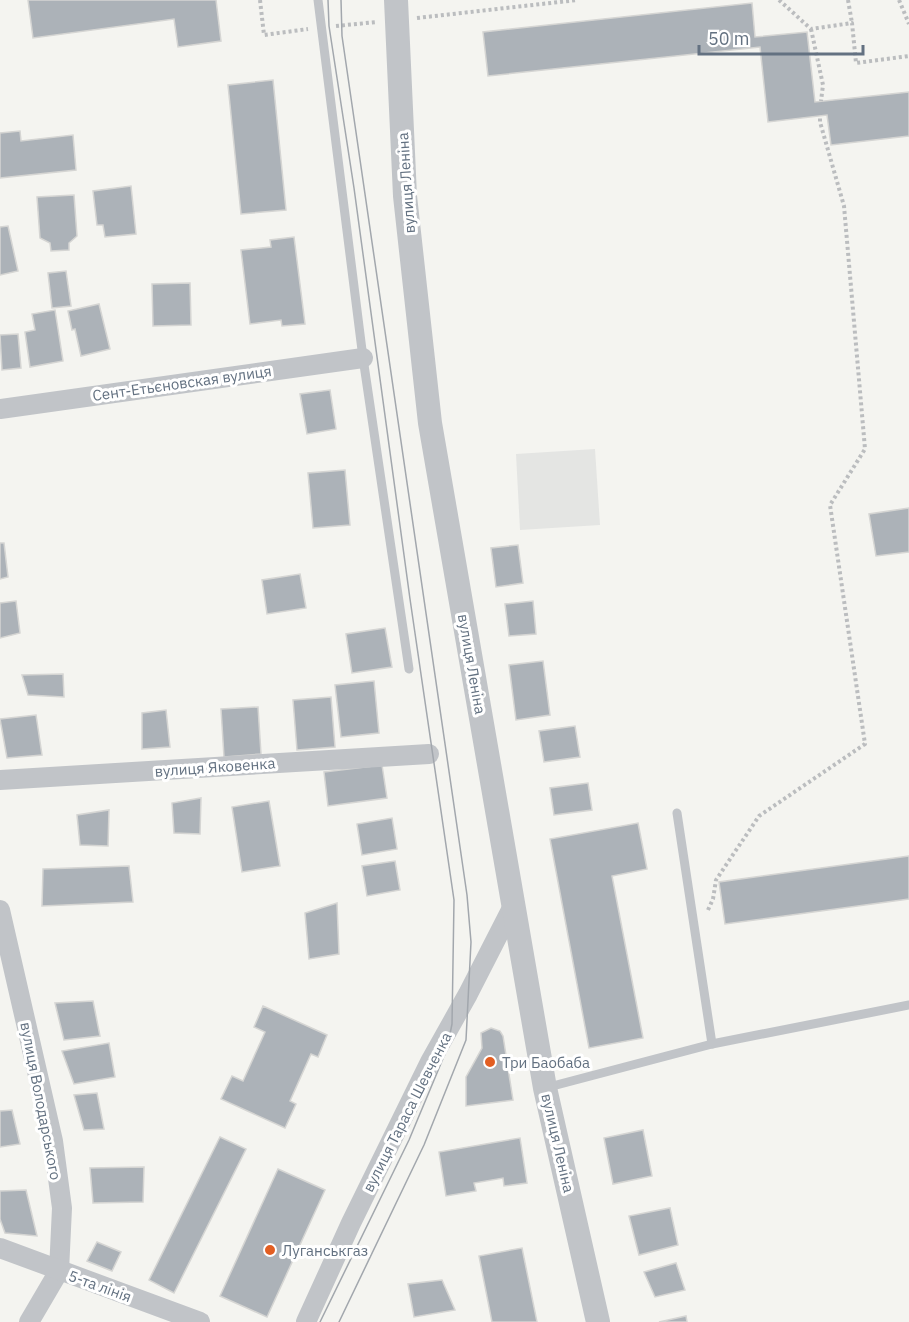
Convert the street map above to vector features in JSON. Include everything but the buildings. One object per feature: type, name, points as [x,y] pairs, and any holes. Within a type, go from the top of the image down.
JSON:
[{"type":"street","name":"вулиця Леніна","points":[[396,0],[405,196],[430,423],[545,1088],[598,1322]]},
{"type":"street","name":"Сент-Етьєновская вулиця","points":[[0,409],[363,358]]},
{"type":"street","name":"вулиця Яковенка","points":[[0,780],[429,754]]},
{"type":"street","name":"вулиця Тараса Шевченка","points":[[306,1322],[351,1223],[430,1062],[514,904]]},
{"type":"street","name":"вулиця Володарського","points":[[0,910],[53,1141],[62,1208],[59,1272],[29,1322]]},
{"type":"street","name":"5-та лінія","points":[[0,1248],[59,1272],[200,1322]]},
{"type":"lane","points":[[318,0],[363,358],[409,669]]},
{"type":"lane","points":[[676,813],[712,1044]]},
{"type":"lane","points":[[545,1088],[712,1044],[909,1005]]},
{"type":"path","points":[[779,0],[811,29],[823,85],[822,101]]},
{"type":"path","points":[[848,0],[856,63],[909,56]]},
{"type":"path","points":[[899,0],[909,24]]},
{"type":"path","points":[[811,29],[852,23]]},
{"type":"path","points":[[696,938],[713,899],[716,880],[759,816],[865,744],[830,505],[865,449],[844,206],[820,116]]},
{"type":"shaded area","points":[[595,449],[600,525],[520,530],[516,454]]},
{"type":"tram line","points":[[320,1322],[409,1140],[447,1049],[452,1024],[454,900],[354,188],[329,26],[328,0]]},
{"type":"tram line","points":[[339,1322],[424,1145],[466,1040],[471,942],[467,895],[342,36],[341,0]]},
{"type":"place","name":"Три Баобаба","points":[[490,1062]]},
{"type":"place","name":"Луганськгаз","points":[[270,1250]]}]
